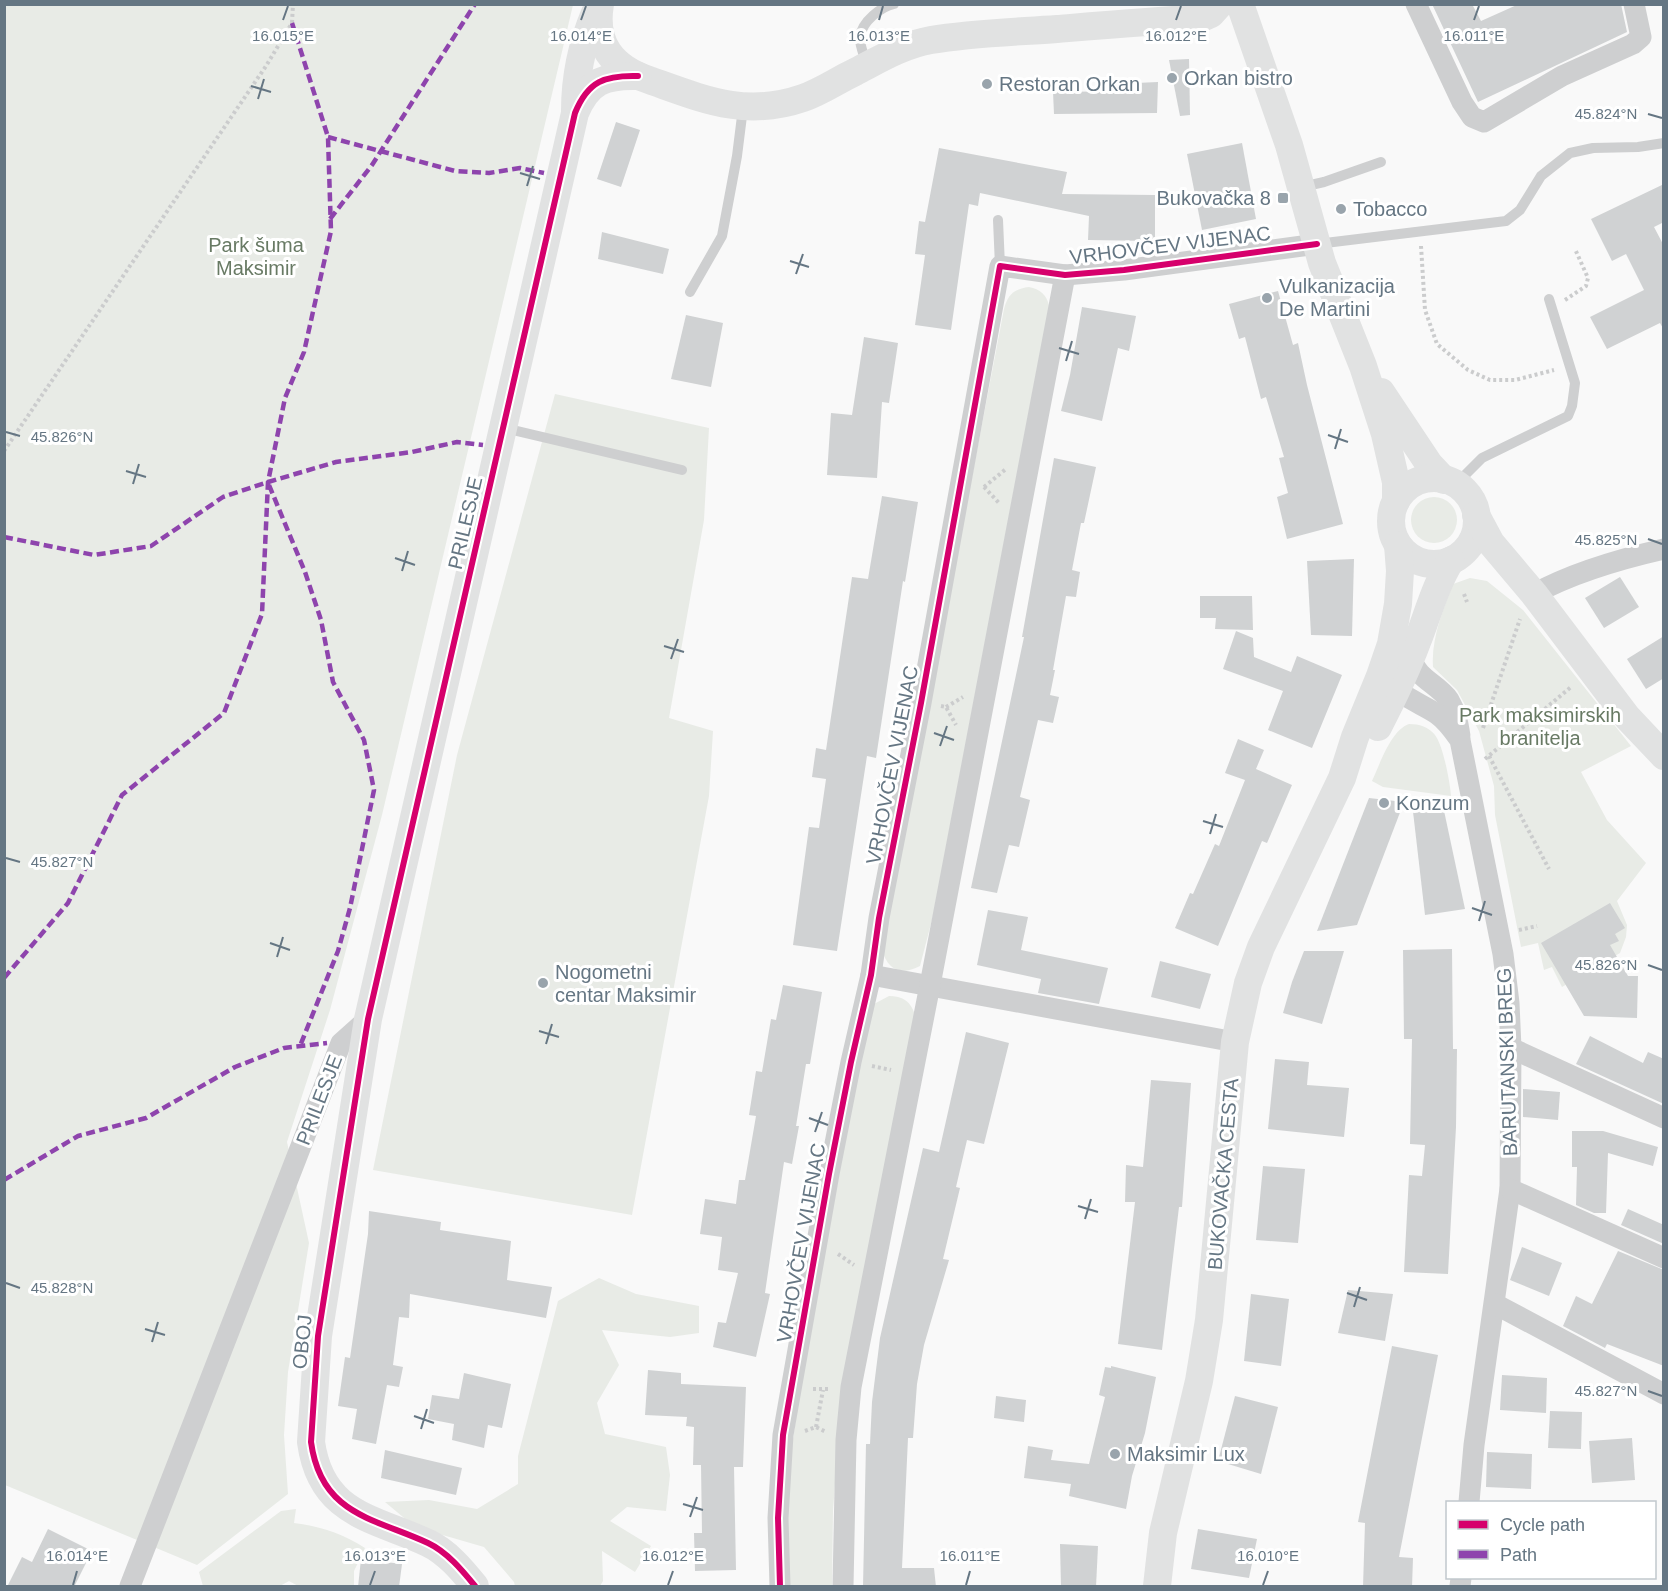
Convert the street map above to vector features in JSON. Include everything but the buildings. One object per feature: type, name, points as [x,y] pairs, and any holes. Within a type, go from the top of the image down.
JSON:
[{"type":"main road","name":"PRILESJE","points":[[599,4],[599,22],[603,43],[616,63],[638,76]]},
{"type":"main road","name":"PRILESJE","points":[[368,1019],[574,113],[577,75],[590,26],[599,4]]},
{"type":"main road","points":[[1240,4],[1289,145],[1322,263],[1363,366],[1393,466],[1396,501]]},
{"type":"main road","points":[[638,76],[708,100],[743,107],[766,106],[806,97],[914,44],[950,37],[1211,11],[1218,24],[1247,47],[1265,76]]},
{"type":"main road","name":"PRILESJE","points":[[574,113],[584,95],[600,81],[616,76],[638,76]]},
{"type":"main road","points":[[1363,366],[1429,464],[1466,492],[1473,503],[1476,529],[1463,553],[1440,564],[1428,564],[1416,560],[1398,545],[1391,523],[1396,501],[1404,490],[1416,482],[1430,478],[1450,482]]},
{"type":"main road","points":[[1476,515],[1525,597]]},
{"type":"main road","name":"BUKOVAČKA CESTA","points":[[1342,778],[1375,733],[1397,690],[1398,659],[1391,644],[1398,604],[1400,571],[1398,545]]},
{"type":"main road","points":[[1453,559],[1473,558],[1501,567],[1627,717],[1664,756]]},
{"type":"main road","name":"BUKOVAČKA CESTA","points":[[1157,1587],[1163,1533],[1199,1381],[1209,1320],[1235,1042],[1248,983],[1261,947],[1342,778],[1348,756],[1374,694],[1398,659],[1453,559]]},
{"type":"main road","name":"OBOJ","points":[[368,1019],[318,1336],[311,1442],[313,1456],[319,1472],[332,1493],[344,1506],[359,1516],[430,1544],[459,1566],[475,1587]]},
{"type":"street","points":[[1416,4],[1462,102],[1472,117],[1484,122],[1562,76],[1633,44],[1641,36],[1635,4]]},
{"type":"street","name":"VRHOVČEV VIJENAC","points":[[780,1587],[778,1518],[784,1434],[851,1062],[871,975],[879,918],[921,703],[1000,266],[1065,275],[1124,270],[1317,244]]},
{"type":"street","name":"VRHOVČEV VIJENAC","points":[[843,1587],[846,1440],[851,1387],[913,1075],[1065,275]]},
{"type":"street","points":[[1525,597],[1553,584],[1662,545]]},
{"type":"street","points":[[1398,659],[1414,668],[1419,675],[1448,699],[1470,738]]},
{"type":"street","name":"BARUTANSKI BREG","points":[[1397,690],[1470,738],[1509,1003],[1510,1189],[1474,1445],[1469,1501]]},
{"type":"street","points":[[871,975],[1235,1042]]},
{"type":"street","name":"PRILESJE","points":[[130,1587],[341,1043],[368,1019]]},
{"type":"street","points":[[1511,1048],[1664,1118]]},
{"type":"street","points":[[1510,1189],[1664,1258]]},
{"type":"street","points":[[1495,1304],[1664,1394]]},
{"type":"lane","points":[[867,66],[860,36],[869,19],[887,6],[894,4]]},
{"type":"lane","points":[[690,292],[722,236],[737,156],[743,107]]},
{"type":"lane","points":[[1317,244],[1506,221],[1520,210],[1542,177],[1570,153],[1593,148],[1638,147],[1664,143]]},
{"type":"lane","points":[[1302,187],[1324,183],[1381,162]]},
{"type":"lane","points":[[998,220],[1000,266]]},
{"type":"lane","points":[[1450,482],[1482,458],[1568,416],[1572,406],[1575,383],[1550,304]]},
{"type":"lane","points":[[504,428],[682,470]]},
{"type":"path","points":[[4,451],[266,66],[292,23],[293,4]]},
{"type":"path","points":[[1420,232],[1425,310],[1437,344],[1468,370],[1490,381],[1515,380],[1554,370],[1572,374]]},
{"type":"path","points":[[1550,304],[1586,286],[1588,278],[1575,249]]},
{"type":"path","points":[[961,482],[984,487],[1032,447]]},
{"type":"path","points":[[1470,738],[1525,597]]},
{"type":"path","points":[[1480,763],[1573,686]]},
{"type":"path","points":[[921,703],[946,707],[973,754]]},
{"type":"path","points":[[1489,756],[1548,869]]},
{"type":"path","points":[[1512,932],[1537,926]]},
{"type":"path","points":[[851,1062],[913,1075]]},
{"type":"path","points":[[818,1239],[873,1275]]},
{"type":"path","points":[[792,1387],[823,1390],[851,1387]]},
{"type":"path","points":[[816,1427],[823,1390]]},
{"type":"path","points":[[784,1434],[816,1427],[846,1440]]},
{"type":"green space","name":"Park šuma Maksimir","points":[[4,5],[573,5],[382,815],[330,1010],[287,1142],[309,1243],[288,1372],[284,1435],[288,1494],[197,1565],[5,1485]]},
{"type":"green space","points":[[1029,287],[1042,293],[1049,306],[933,916],[920,966],[901,971],[887,962],[882,949],[1004,309],[1012,293]]},
{"type":"green space","name":"Nogometni centar Maksimir","points":[[555,394],[709,428],[704,520],[669,718],[713,731],[709,796],[632,1215],[373,1170],[457,755]]},
{"type":"green space","points":[[1434,497],[1450,504],[1457,520],[1450,536],[1434,543],[1418,536],[1411,520],[1418,504]]},
{"type":"green space","name":"Park maksimirskih branitelja","points":[[1470,578],[1487,581],[1523,610],[1631,746],[1581,772],[1607,820],[1646,863],[1617,901],[1627,925],[1626,937],[1620,953],[1562,987],[1552,967],[1544,970],[1538,943],[1521,947],[1495,815],[1494,786],[1479,731],[1457,690],[1433,667],[1436,635],[1453,584]]},
{"type":"green space","points":[[1409,724],[1427,728],[1438,740],[1446,764],[1451,796],[1383,787],[1372,781],[1391,740]]},
{"type":"green space","points":[[889,996],[905,1000],[915,1015],[838,1443],[833,1511],[832,1586],[787,1586],[788,1503],[792,1446],[804,1364],[867,1024],[874,1004]]},
{"type":"green space","points":[[599,1278],[636,1294],[699,1306],[699,1333],[670,1337],[602,1330],[619,1365],[597,1403],[605,1434],[666,1447],[670,1475],[666,1511],[627,1507],[610,1521],[651,1546],[635,1572],[602,1551],[603,1581],[600,1586],[515,1586],[484,1547],[415,1527],[385,1502],[429,1500],[477,1509],[518,1484],[518,1456],[558,1301]]},
{"type":"green space","points":[[296,1509],[294,1523],[331,1531],[365,1548],[354,1571],[354,1586],[298,1586],[289,1581],[280,1586],[203,1586],[199,1572],[281,1511]]},
{"type":"marked path","points":[[330,219],[372,165],[475,4]]},
{"type":"marked path","points":[[4,978],[68,903],[122,795],[224,713],[262,614],[268,482],[285,398],[304,352],[331,231],[328,137],[292,23]]},
{"type":"marked path","points":[[328,137],[455,171],[489,173],[520,168],[544,173]]},
{"type":"marked path","points":[[4,537],[94,555],[151,546],[223,497],[268,482],[336,462],[412,452],[457,442],[483,445]]},
{"type":"marked path","points":[[269,485],[305,572],[321,620],[333,682],[364,740],[374,790],[350,908],[338,951],[300,1046]]},
{"type":"marked path","points":[[4,1180],[78,1136],[146,1118],[235,1067],[284,1048],[327,1043]]},
{"type":"cycle path","points":[[475,1586],[442,1551],[353,1510],[338,1499],[326,1485],[317,1466],[311,1442],[318,1336],[368,1019],[575,113],[586,94],[599,82],[616,77],[638,76]]},
{"type":"cycle path","points":[[780,1586],[778,1518],[783,1435],[829,1174],[871,975],[879,918],[921,703],[1000,266],[1065,275],[1124,270],[1317,244]]},
{"type":"place","name":"Orkan bistro","points":[[1172,78]]},
{"type":"place","name":"Restoran Orkan","points":[[987,84]]},
{"type":"place","name":"Bukovačka 8","points":[[1283,198]]},
{"type":"place","name":"Tobacco","points":[[1341,209]]},
{"type":"place","name":"Vulkanizacija De Martini","points":[[1267,298]]},
{"type":"place","name":"Konzum","points":[[1384,803]]},
{"type":"place","name":"Nogometni centar Maksimir","points":[[543,983]]},
{"type":"place","name":"Maksimir Lux","points":[[1115,1454]]}]
